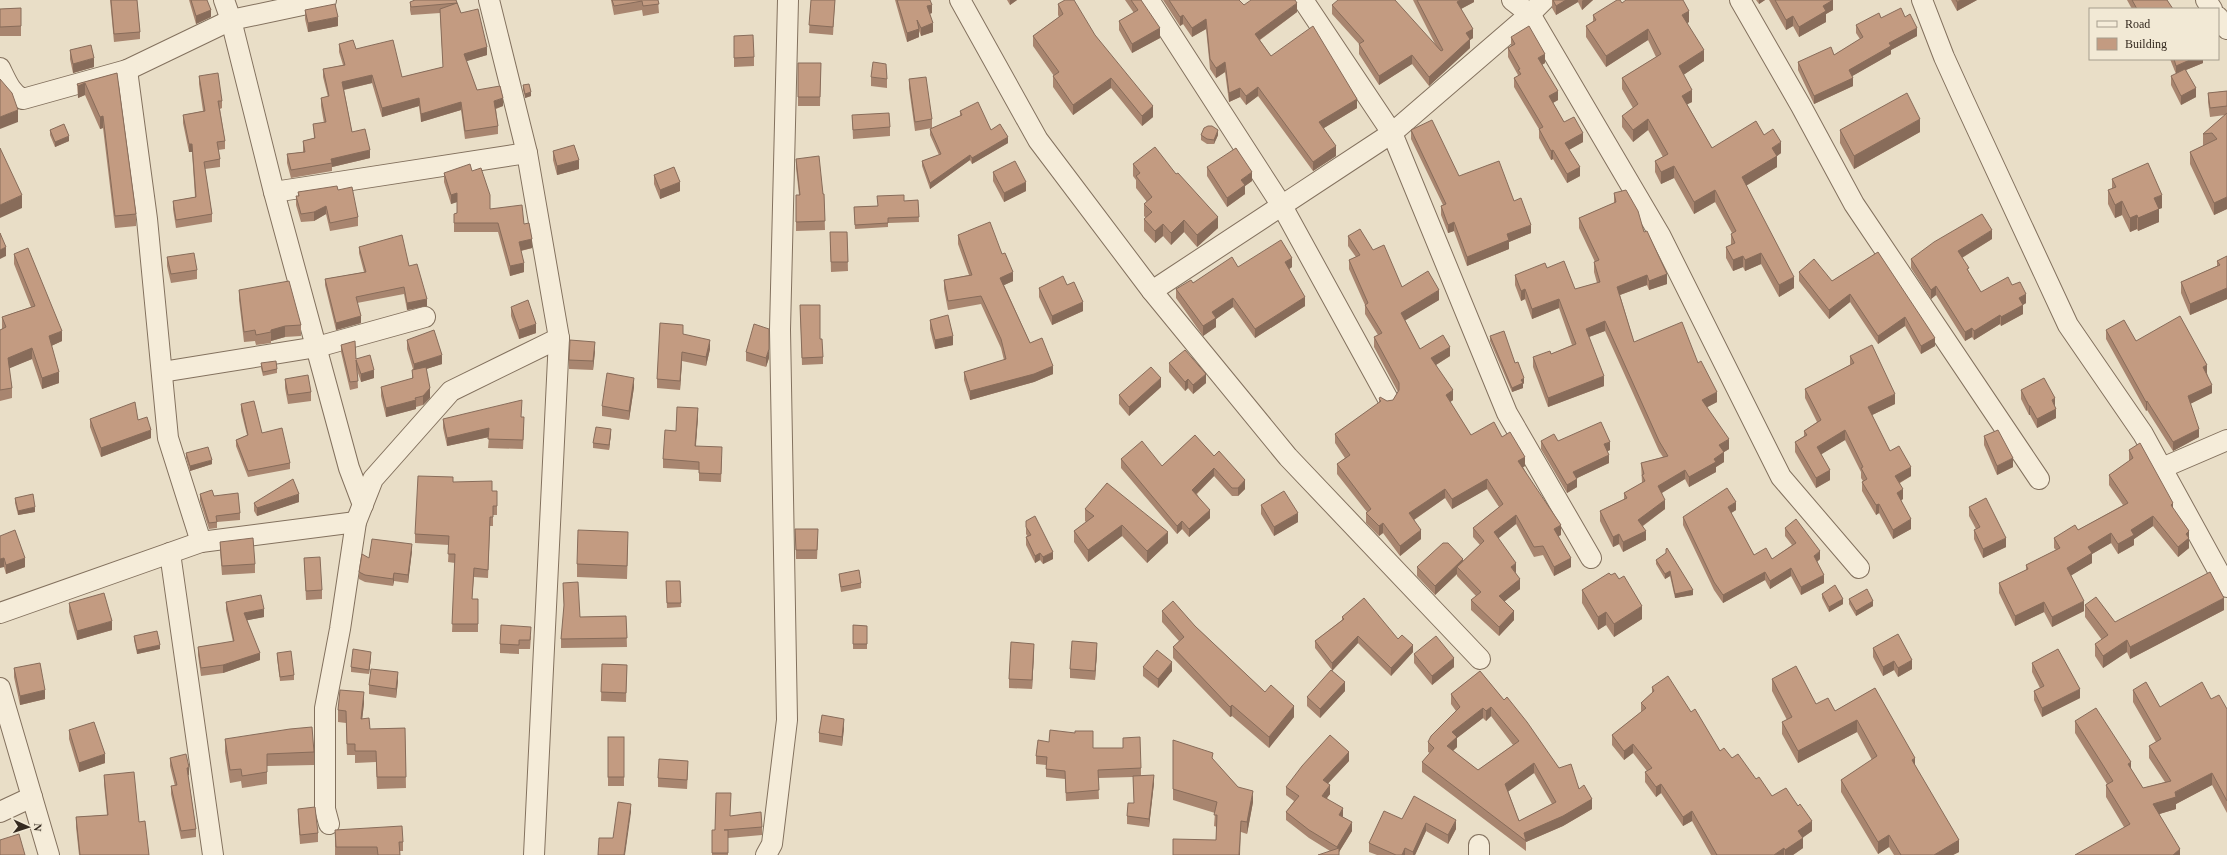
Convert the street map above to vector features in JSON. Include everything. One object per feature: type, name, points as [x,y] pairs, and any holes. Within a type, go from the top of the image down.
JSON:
[{"type":"street","points":[[224,0],[232,20],[274,192],[317,346],[349,468],[359,513]]},
{"type":"street","points":[[0,68],[11,89],[17,97],[23,100],[127,70],[232,20],[326,0]]},
{"type":"street","points":[[489,0],[527,153],[559,338],[534,855]]},
{"type":"street","points":[[766,855],[772,844],[787,720],[780,330],[788,0]]},
{"type":"street","points":[[960,0],[1038,140],[1152,291],[1288,457],[1480,659]]},
{"type":"street","points":[[1149,0],[1282,206],[1388,399]]},
{"type":"street","points":[[1303,0],[1392,132],[1507,413],[1591,558]]},
{"type":"street","points":[[1512,0],[1530,14],[1660,235],[1781,477],[1859,568]]},
{"type":"street","points":[[1152,291],[1392,132],[1530,14],[1544,0]]},
{"type":"street","points":[[1740,0],[1801,106],[1854,204],[2039,479]]},
{"type":"street","points":[[1922,0],[1952,76],[2068,325],[2143,434],[2227,588]]},
{"type":"street","points":[[2219,18],[2227,29]]},
{"type":"street","points":[[127,70],[147,219],[168,438],[201,542]]},
{"type":"street","points":[[274,192],[527,153]]},
{"type":"street","points":[[162,372],[317,346],[425,317]]},
{"type":"street","points":[[329,824],[326,809],[325,708],[340,629],[359,513],[373,480],[450,391],[559,338]]},
{"type":"street","points":[[2162,468],[2227,440]]},
{"type":"street","points":[[0,613],[201,542],[359,513]]},
{"type":"street","points":[[170,553],[213,855]]},
{"type":"street","points":[[0,688],[49,855]]},
{"type":"street","points":[[0,812],[32,797]]},
{"type":"building","points":[[111,0],[137,0],[140,32],[114,34]]},
{"type":"building","points":[[191,0],[207,0],[211,10],[196,16]]},
{"type":"building","points":[[415,0],[456,0],[461,13],[478,9],[487,47],[464,54],[477,90],[500,86],[503,98],[494,101],[498,126],[465,131],[461,102],[421,114],[419,98],[382,108],[372,75],[342,82],[352,132],[365,129],[370,150],[331,159],[332,163],[291,170],[287,154],[305,152],[303,141],[315,138],[313,124],[326,122],[321,98],[329,96],[323,69],[345,65],[339,44],[353,40],[356,49],[393,40],[402,77],[443,67],[440,9],[457,3],[411,7],[410,2]]},
{"type":"building","points":[[612,0],[658,0],[659,4],[643,6],[642,1],[614,6]]},
{"type":"building","points":[[811,0],[835,0],[833,27],[809,25]]},
{"type":"building","points":[[897,0],[930,0],[932,5],[927,6],[933,23],[921,28],[917,20],[919,29],[907,33]]},
{"type":"building","points":[[1065,0],[1074,0],[1095,35],[1153,106],[1142,116],[1111,78],[1073,105],[1053,76],[1059,72],[1033,36],[1063,14],[1058,4]]},
{"type":"building","points":[[1131,0],[1141,0],[1160,28],[1132,44],[1119,21],[1138,10]]},
{"type":"building","points":[[1169,0],[1239,0],[1244,5],[1251,0],[1295,0],[1297,3],[1255,34],[1271,56],[1313,26],[1357,99],[1319,122],[1336,146],[1313,162],[1258,87],[1246,96],[1240,88],[1229,93],[1225,62],[1216,68],[1210,59],[1206,19],[1192,28],[1183,15],[1180,17]]},
{"type":"building","points":[[1338,0],[1395,0],[1441,51],[1443,50],[1417,0],[1460,0],[1457,2],[1473,29],[1466,33],[1470,39],[1429,77],[1412,55],[1379,76],[1359,44],[1364,41],[1332,5]]},
{"type":"building","points":[[1553,0],[1566,0],[1556,6]]},
{"type":"building","points":[[1617,0],[1620,0],[1622,3],[1626,0],[1683,0],[1689,11],[1682,15],[1704,50],[1679,66],[1692,90],[1682,96],[1712,148],[1756,121],[1764,135],[1773,129],[1781,142],[1772,148],[1777,156],[1742,177],[1794,277],[1779,285],[1761,253],[1745,260],[1743,256],[1733,260],[1726,247],[1735,243],[1731,234],[1736,231],[1715,190],[1694,202],[1674,166],[1661,172],[1655,161],[1668,154],[1648,119],[1633,130],[1622,116],[1638,104],[1622,78],[1661,54],[1648,29],[1606,56],[1586,26],[1596,20],[1593,15]]},
{"type":"building","points":[[1775,0],[1833,0],[1823,6],[1826,11],[1799,27],[1793,16],[1786,20]]},
{"type":"building","points":[[2132,0],[2167,0],[2172,8],[2136,8]]},
{"type":"building","points":[[335,4],[338,17],[308,23],[305,10]]},
{"type":"building","points":[[21,8],[21,26],[0,27],[0,9]]},
{"type":"building","points":[[1901,8],[1905,17],[1910,14],[1917,28],[1889,43],[1891,46],[1849,70],[1853,78],[1814,96],[1798,62],[1831,47],[1834,55],[1863,37],[1856,25],[1879,13],[1881,18]]},
{"type":"building","points":[[1529,26],[1545,54],[1538,58],[1558,91],[1549,96],[1564,122],[1574,117],[1583,133],[1565,143],[1580,167],[1567,174],[1553,150],[1551,151],[1539,129],[1543,127],[1514,78],[1521,74],[1518,70],[1520,69],[1508,48],[1515,44],[1511,37]]},
{"type":"building","points":[[753,35],[754,57],[734,58],[734,36]]},
{"type":"building","points":[[91,45],[94,58],[73,64],[70,50]]},
{"type":"building","points":[[2174,60],[2190,60],[2176,66]]},
{"type":"building","points":[[873,62],[886,64],[887,79],[871,77]]},
{"type":"building","points":[[798,63],[821,63],[820,97],[798,97]]},
{"type":"building","points":[[2185,69],[2196,88],[2181,96],[2171,76]]},
{"type":"building","points":[[117,73],[136,214],[115,216],[103,116],[100,117],[85,83],[78,86],[77,84]]},
{"type":"building","points":[[218,73],[222,101],[218,101],[225,141],[217,142],[220,159],[204,162],[212,214],[176,220],[173,201],[196,197],[192,144],[189,144],[183,115],[205,111],[199,76]]},
{"type":"building","points":[[926,77],[932,119],[915,122],[909,79]]},
{"type":"building","points":[[0,79],[12,93],[18,110],[0,117]]},
{"type":"building","points":[[529,84],[531,92],[525,94],[523,85]]},
{"type":"building","points":[[2227,91],[2227,106],[2210,108],[2208,93]]},
{"type":"building","points":[[1907,93],[1920,119],[1854,156],[1840,130]]},
{"type":"building","points":[[978,102],[991,130],[1000,124],[1008,137],[972,158],[970,155],[930,183],[922,161],[941,154],[930,129],[962,115],[960,111]]},
{"type":"building","points":[[889,113],[890,127],[853,130],[852,115]]},
{"type":"building","points":[[2227,113],[2227,197],[2214,203],[2190,152],[2217,139],[2212,133],[2203,134]]},
{"type":"building","points":[[1432,120],[1459,176],[1499,161],[1514,201],[1521,198],[1531,225],[1507,234],[1509,240],[1467,257],[1454,222],[1448,225],[1441,206],[1446,204],[1411,130]]},
{"type":"building","points":[[64,124],[69,136],[55,142],[50,130]]},
{"type":"building","points":[[1212,126],[1218,130],[1214,140],[1207,139],[1201,135],[1204,128]]},
{"type":"building","points":[[574,145],[579,160],[557,166],[553,151]]},
{"type":"building","points":[[1155,147],[1176,174],[1178,173],[1218,217],[1197,235],[1184,220],[1171,233],[1163,224],[1155,231],[1144,219],[1152,212],[1144,204],[1152,197],[1136,176],[1140,173],[1133,164]]},
{"type":"building","points":[[0,148],[22,195],[0,205]]},
{"type":"building","points":[[1236,148],[1252,172],[1241,180],[1245,185],[1227,198],[1207,167]]},
{"type":"building","points":[[819,156],[824,194],[825,221],[796,222],[796,195],[800,195],[796,159]]},
{"type":"building","points":[[1015,161],[1026,182],[1004,193],[993,172]]},
{"type":"building","points":[[2148,163],[2162,195],[2154,198],[2159,209],[2138,218],[2137,215],[2130,218],[2122,201],[2115,205],[2108,190],[2116,187],[2112,179]]},
{"type":"building","points":[[470,164],[472,171],[481,168],[490,195],[490,209],[522,205],[524,224],[529,223],[532,239],[519,242],[524,263],[510,266],[498,223],[454,223],[454,214],[457,213],[457,193],[451,195],[444,173]]},
{"type":"building","points":[[674,167],[680,182],[660,190],[654,175]]},
{"type":"building","points":[[337,186],[338,190],[352,187],[358,217],[330,223],[326,206],[314,212],[301,214],[296,196],[299,196],[298,192]]},
{"type":"building","points":[[1626,190],[1638,211],[1644,232],[1647,231],[1667,274],[1649,281],[1647,275],[1617,287],[1634,342],[1682,322],[1698,363],[1701,361],[1717,392],[1702,400],[1729,439],[1719,445],[1724,452],[1714,459],[1716,462],[1689,477],[1685,470],[1658,486],[1665,500],[1638,520],[1646,531],[1623,542],[1619,534],[1613,537],[1600,511],[1627,498],[1624,493],[1645,481],[1642,475],[1644,474],[1641,463],[1668,456],[1659,441],[1605,321],[1586,329],[1604,376],[1548,398],[1533,357],[1550,351],[1551,354],[1576,344],[1559,299],[1532,309],[1525,289],[1521,291],[1515,275],[1545,263],[1547,268],[1564,261],[1575,289],[1600,282],[1594,262],[1599,260],[1579,218],[1616,202],[1614,193]]},
{"type":"building","points":[[904,195],[904,201],[918,200],[919,217],[888,218],[888,223],[855,225],[854,207],[878,206],[877,196]]},
{"type":"building","points":[[1982,214],[1992,230],[1958,251],[1969,268],[1967,269],[1981,292],[2008,277],[2012,285],[2020,282],[2026,294],[2019,298],[2023,305],[2001,317],[2000,315],[1974,331],[1972,328],[1965,332],[1936,286],[1931,290],[1911,259],[1934,242]]},
{"type":"building","points":[[990,222],[1002,254],[1005,253],[1013,272],[1000,278],[1030,343],[1042,338],[1053,366],[1034,374],[970,391],[964,372],[1006,359],[1001,339],[981,296],[948,301],[944,280],[972,275],[958,235]]},
{"type":"building","points":[[1360,229],[1373,250],[1384,245],[1402,287],[1428,271],[1439,290],[1401,313],[1420,349],[1443,335],[1450,347],[1431,358],[1453,390],[1446,395],[1471,435],[1494,422],[1502,437],[1510,432],[1525,457],[1518,461],[1561,525],[1554,529],[1571,558],[1554,567],[1543,546],[1534,547],[1516,515],[1494,532],[1516,563],[1511,567],[1520,579],[1499,596],[1514,611],[1499,627],[1471,600],[1481,592],[1457,567],[1484,541],[1473,528],[1503,504],[1487,479],[1452,499],[1445,489],[1409,513],[1421,530],[1400,546],[1383,523],[1379,526],[1366,513],[1371,509],[1337,464],[1350,455],[1335,434],[1381,401],[1379,399],[1380,397],[1387,401],[1393,400],[1399,390],[1399,383],[1374,337],[1382,333],[1365,305],[1368,303],[1349,260],[1360,255],[1348,236]]},
{"type":"building","points":[[830,232],[847,232],[848,262],[831,262]]},
{"type":"building","points":[[0,233],[6,247],[0,250]]},
{"type":"building","points":[[402,235],[409,266],[417,264],[427,299],[407,303],[404,287],[356,297],[361,316],[336,323],[325,279],[366,272],[359,247]]},
{"type":"building","points":[[1281,240],[1292,258],[1285,262],[1305,297],[1255,329],[1233,298],[1212,312],[1216,318],[1203,326],[1176,289],[1191,280],[1193,283],[1232,257],[1238,267]]},
{"type":"building","points":[[28,248],[62,331],[49,336],[59,372],[42,378],[32,348],[8,358],[12,388],[0,390],[0,330],[6,327],[2,317],[35,306],[14,254]]},
{"type":"building","points":[[1878,252],[1935,338],[1921,346],[1905,317],[1878,336],[1850,294],[1829,310],[1799,272],[1814,259],[1832,281]]},
{"type":"building","points":[[194,253],[197,270],[171,274],[167,257]]},
{"type":"building","points":[[2227,256],[2227,288],[2190,304],[2181,282],[2220,265],[2217,261]]},
{"type":"building","points":[[1063,276],[1067,285],[1074,282],[1083,302],[1052,316],[1039,288]]},
{"type":"building","points":[[289,281],[301,325],[285,326],[271,330],[271,332],[256,335],[255,330],[244,332],[239,290]]},
{"type":"building","points":[[528,300],[536,324],[519,330],[511,307]]},
{"type":"building","points":[[800,305],[820,305],[820,339],[822,339],[823,357],[802,358]]},
{"type":"building","points":[[948,315],[953,336],[935,340],[930,320]]},
{"type":"building","points":[[2180,316],[2207,365],[2203,367],[2212,385],[2188,396],[2199,429],[2173,442],[2147,401],[2146,402],[2106,330],[2124,320],[2136,341]]},
{"type":"building","points":[[660,323],[683,325],[683,334],[710,340],[706,357],[682,352],[680,381],[657,379]]},
{"type":"building","points":[[754,324],[769,329],[769,349],[766,358],[746,352]]},
{"type":"building","points":[[434,330],[442,355],[414,364],[407,340]]},
{"type":"building","points":[[1504,331],[1515,363],[1518,362],[1524,378],[1521,380],[1523,383],[1512,388],[1490,336]]},
{"type":"building","points":[[570,340],[595,342],[593,361],[569,360]]},
{"type":"building","points":[[355,341],[356,359],[370,355],[374,370],[361,374],[356,360],[358,381],[350,382],[341,345]]},
{"type":"building","points":[[1872,345],[1895,394],[1868,407],[1890,451],[1899,446],[1911,467],[1895,476],[1903,489],[1897,493],[1911,519],[1893,530],[1879,504],[1876,505],[1862,482],[1867,479],[1861,468],[1863,467],[1845,430],[1817,447],[1830,470],[1816,478],[1795,442],[1807,435],[1804,431],[1821,420],[1805,389],[1854,363],[1850,356]]},
{"type":"building","points":[[1185,350],[1206,374],[1193,385],[1188,379],[1185,382],[1169,363]]},
{"type":"building","points":[[276,361],[277,369],[263,372],[261,363]]},
{"type":"building","points":[[426,367],[430,388],[423,396],[415,398],[416,400],[386,408],[381,387],[413,378],[412,370]]},
{"type":"building","points":[[1151,367],[1161,378],[1129,407],[1119,395]]},
{"type":"building","points":[[607,373],[634,378],[629,411],[602,406]]},
{"type":"building","points":[[308,375],[311,392],[288,395],[285,379]]},
{"type":"building","points":[[2044,378],[2055,398],[2052,400],[2056,409],[2037,419],[2021,390]]},
{"type":"building","points":[[522,400],[521,417],[524,417],[523,440],[488,439],[489,428],[447,438],[443,419]]},
{"type":"building","points":[[254,401],[262,433],[282,428],[290,463],[248,471],[236,440],[248,435],[241,404]]},
{"type":"building","points":[[135,402],[138,420],[147,417],[151,430],[101,448],[90,419]]},
{"type":"building","points":[[677,407],[698,408],[695,446],[722,447],[721,474],[699,473],[699,462],[663,459],[665,430],[676,431]]},
{"type":"building","points":[[1601,422],[1610,442],[1604,444],[1609,455],[1573,472],[1577,479],[1567,485],[1541,441],[1554,434],[1558,441]]},
{"type":"building","points":[[596,427],[611,429],[609,445],[593,443]]},
{"type":"building","points":[[1998,430],[2013,458],[1997,466],[1984,436]]},
{"type":"building","points":[[1195,435],[1214,456],[1219,451],[1245,480],[1238,488],[1232,488],[1214,468],[1192,490],[1210,510],[1189,529],[1182,521],[1177,526],[1121,459],[1142,441],[1162,466]]},
{"type":"building","points":[[2140,443],[2173,503],[2171,505],[2189,531],[2186,534],[2189,538],[2178,547],[2153,516],[2131,530],[2134,535],[2118,544],[2111,533],[2088,547],[2092,553],[2067,568],[2084,601],[2052,617],[2044,602],[2015,616],[1999,583],[2028,569],[2026,565],[2060,548],[2054,538],[2075,525],[2078,530],[2128,503],[2109,475],[2133,458],[2129,450]]},
{"type":"building","points":[[208,447],[212,460],[190,466],[186,453]]},
{"type":"building","points":[[418,476],[453,477],[453,482],[492,481],[492,491],[497,491],[497,506],[493,506],[493,517],[490,517],[488,570],[474,568],[472,599],[478,599],[478,624],[452,624],[455,554],[448,554],[449,536],[415,534]]},
{"type":"building","points":[[293,479],[299,494],[257,508],[254,503]]},
{"type":"building","points":[[1107,483],[1168,532],[1147,551],[1122,525],[1088,550],[1074,531],[1094,516],[1085,509]]},
{"type":"building","points":[[1727,488],[1736,502],[1728,507],[1754,555],[1766,548],[1772,559],[1796,543],[1785,528],[1796,519],[1820,551],[1814,556],[1824,575],[1801,587],[1791,568],[1770,581],[1765,572],[1723,595],[1714,582],[1683,517]]},
{"type":"building","points":[[212,490],[214,496],[238,493],[240,513],[216,516],[217,522],[209,523],[200,494]]},
{"type":"building","points":[[1284,491],[1298,513],[1274,527],[1261,505]]},
{"type":"building","points":[[33,494],[35,507],[18,511],[15,498]]},
{"type":"building","points":[[1986,498],[2006,538],[1983,549],[1974,530],[1980,527],[1969,507]]},
{"type":"building","points":[[1035,516],[1053,552],[1043,557],[1040,553],[1035,556],[1026,537],[1031,535],[1026,527],[1026,521]]},
{"type":"building","points":[[795,529],[818,529],[817,550],[796,550]]},
{"type":"building","points":[[15,530],[25,558],[6,565],[4,558],[0,559],[0,536]]},
{"type":"building","points":[[578,530],[628,532],[627,566],[577,564]]},
{"type":"building","points":[[253,538],[255,564],[222,566],[220,542]]},
{"type":"building","points":[[372,539],[412,544],[408,575],[394,573],[393,579],[365,575],[359,572],[362,554],[369,558]]},
{"type":"building","points":[[1443,543],[1448,543],[1463,559],[1435,586],[1417,567]]},
{"type":"building","points":[[1667,548],[1693,590],[1675,594],[1670,571],[1665,574],[1656,560],[1666,553]]},
{"type":"building","points":[[320,557],[322,590],[306,591],[304,558]]},
{"type":"building","points":[[859,570],[861,583],[841,587],[839,574]]},
{"type":"building","points":[[2210,572],[2224,598],[2130,647],[2127,640],[2103,656],[2095,644],[2108,635],[2085,605],[2096,597],[2115,622]]},
{"type":"building","points":[[1609,573],[1611,575],[1615,573],[1619,579],[1624,576],[1642,606],[1614,624],[1606,612],[1598,617],[1582,590]]},
{"type":"building","points":[[666,581],[680,581],[681,603],[667,603]]},
{"type":"building","points":[[578,582],[580,617],[626,616],[627,638],[561,639],[564,605],[563,583]]},
{"type":"building","points":[[1835,585],[1843,599],[1829,607],[1822,594]]},
{"type":"building","points":[[1867,589],[1873,601],[1856,611],[1849,599]]},
{"type":"building","points":[[104,593],[112,621],[77,631],[69,603]]},
{"type":"building","points":[[261,595],[264,609],[244,613],[260,653],[223,665],[201,668],[198,647],[234,641],[226,602]]},
{"type":"building","points":[[1364,598],[1398,639],[1402,635],[1413,645],[1391,668],[1358,636],[1332,663],[1315,641],[1344,619],[1342,617]]},
{"type":"building","points":[[1173,601],[1195,626],[1265,692],[1271,685],[1294,706],[1269,737],[1232,705],[1230,707],[1173,647],[1184,637],[1162,611]]},
{"type":"building","points":[[501,625],[531,627],[530,640],[519,640],[519,645],[500,644]]},
{"type":"building","points":[[853,625],[867,626],[867,644],[853,644]]},
{"type":"building","points":[[157,631],[160,645],[137,650],[134,636]]},
{"type":"building","points":[[1898,634],[1912,660],[1898,668],[1894,661],[1883,667],[1873,648]]},
{"type":"building","points":[[1436,636],[1454,658],[1432,676],[1414,654]]},
{"type":"building","points":[[1072,641],[1097,643],[1095,671],[1070,669]]},
{"type":"building","points":[[1011,642],[1034,644],[1032,680],[1009,679]]},
{"type":"building","points":[[353,649],[371,652],[369,670],[351,667]]},
{"type":"building","points":[[2058,649],[2080,689],[2042,708],[2034,691],[2044,686],[2032,663]]},
{"type":"building","points":[[1157,650],[1172,662],[1158,679],[1143,667]]},
{"type":"building","points":[[291,651],[294,675],[280,677],[277,653]]},
{"type":"building","points":[[40,663],[45,690],[20,696],[14,668]]},
{"type":"building","points":[[602,664],[627,665],[626,693],[601,692]]},
{"type":"building","points":[[1796,666],[1816,704],[1828,698],[1835,711],[1875,688],[1915,758],[1912,760],[1959,840],[1934,855],[1901,855],[1889,835],[1878,842],[1841,780],[1877,756],[1857,720],[1798,751],[1782,722],[1792,717],[1772,679]]},
{"type":"building","points":[[371,669],[398,672],[396,689],[369,685]]},
{"type":"building","points":[[1331,670],[1345,682],[1320,709],[1307,697]]},
{"type":"building","points":[[1480,671],[1504,700],[1507,697],[1527,722],[1559,768],[1571,764],[1579,789],[1584,785],[1592,799],[1563,816],[1524,833],[1526,841],[1422,762],[1434,748],[1428,742],[1431,736],[1460,707],[1451,694]],"holes":[[[1491,707],[1519,741],[1478,770],[1447,746],[1457,737],[1452,732],[1483,708],[1486,711]],[[1534,763],[1556,802],[1519,821],[1505,784]]]},
{"type":"building","points":[[1668,676],[1691,712],[1695,709],[1720,751],[1724,748],[1732,758],[1738,754],[1756,779],[1759,777],[1772,796],[1786,788],[1798,806],[1800,804],[1812,821],[1798,831],[1803,838],[1785,850],[1784,848],[1774,855],[1717,855],[1692,811],[1683,817],[1661,784],[1656,787],[1645,772],[1652,768],[1633,744],[1624,751],[1612,735],[1646,708],[1641,703],[1654,691],[1652,687]]},
{"type":"building","points":[[2146,682],[2160,707],[2202,682],[2211,699],[2219,695],[2227,709],[2227,801],[2212,773],[2175,792],[2176,797],[2153,804],[2180,849],[2173,855],[2075,855],[2130,824],[2106,785],[2113,781],[2075,721],[2096,708],[2131,762],[2128,764],[2143,788],[2171,781],[2149,746],[2161,739],[2133,690]]},
{"type":"building","points":[[340,690],[364,692],[361,719],[369,718],[370,729],[405,728],[406,777],[377,777],[376,751],[355,751],[355,744],[347,744],[346,711],[338,710]]},
{"type":"building","points":[[822,715],[844,719],[842,737],[819,733]]},
{"type":"building","points":[[94,722],[105,754],[79,763],[69,730]]},
{"type":"building","points":[[312,727],[314,752],[267,754],[267,772],[242,776],[241,769],[230,770],[225,739]]},
{"type":"building","points":[[1050,730],[1075,733],[1075,731],[1093,731],[1093,748],[1123,748],[1123,738],[1140,737],[1141,768],[1098,770],[1099,790],[1066,793],[1065,771],[1046,769],[1047,757],[1036,756],[1038,740],[1049,742]]},
{"type":"building","points":[[1330,735],[1349,752],[1323,780],[1330,785],[1322,796],[1343,808],[1339,815],[1352,822],[1337,847],[1309,830],[1286,812],[1299,796],[1286,787],[1302,766]]},
{"type":"building","points":[[608,737],[624,737],[624,777],[608,777]]},
{"type":"building","points":[[1173,740],[1213,753],[1212,758],[1238,787],[1253,791],[1247,822],[1241,821],[1239,855],[1173,855],[1173,839],[1216,840],[1217,815],[1214,815],[1217,802],[1173,789]]},
{"type":"building","points":[[186,754],[189,767],[187,768],[196,829],[181,831],[171,786],[177,785],[170,758]]},
{"type":"building","points":[[659,759],[688,761],[687,780],[658,778]]},
{"type":"building","points":[[134,772],[139,822],[145,821],[149,855],[80,855],[76,817],[108,815],[104,775]]},
{"type":"building","points":[[1154,775],[1149,819],[1127,816],[1128,803],[1134,803],[1133,776]]},
{"type":"building","points":[[716,793],[731,793],[730,816],[761,812],[762,827],[724,830],[728,830],[728,853],[712,853],[712,830],[715,830]]},
{"type":"building","points":[[1414,796],[1456,820],[1448,835],[1426,823],[1413,852],[1405,848],[1402,855],[1396,855],[1369,843],[1384,811],[1402,819]]},
{"type":"building","points":[[618,802],[631,804],[624,855],[598,855],[599,838],[613,838]]},
{"type":"building","points":[[315,807],[318,833],[300,835],[298,809]]},
{"type":"building","points":[[402,826],[403,842],[399,842],[400,855],[378,855],[377,847],[336,847],[335,830]]},
{"type":"building","points":[[19,834],[25,855],[0,855],[0,840]]},
{"type":"building","points":[[1339,848],[1339,855],[1318,855]]}]
